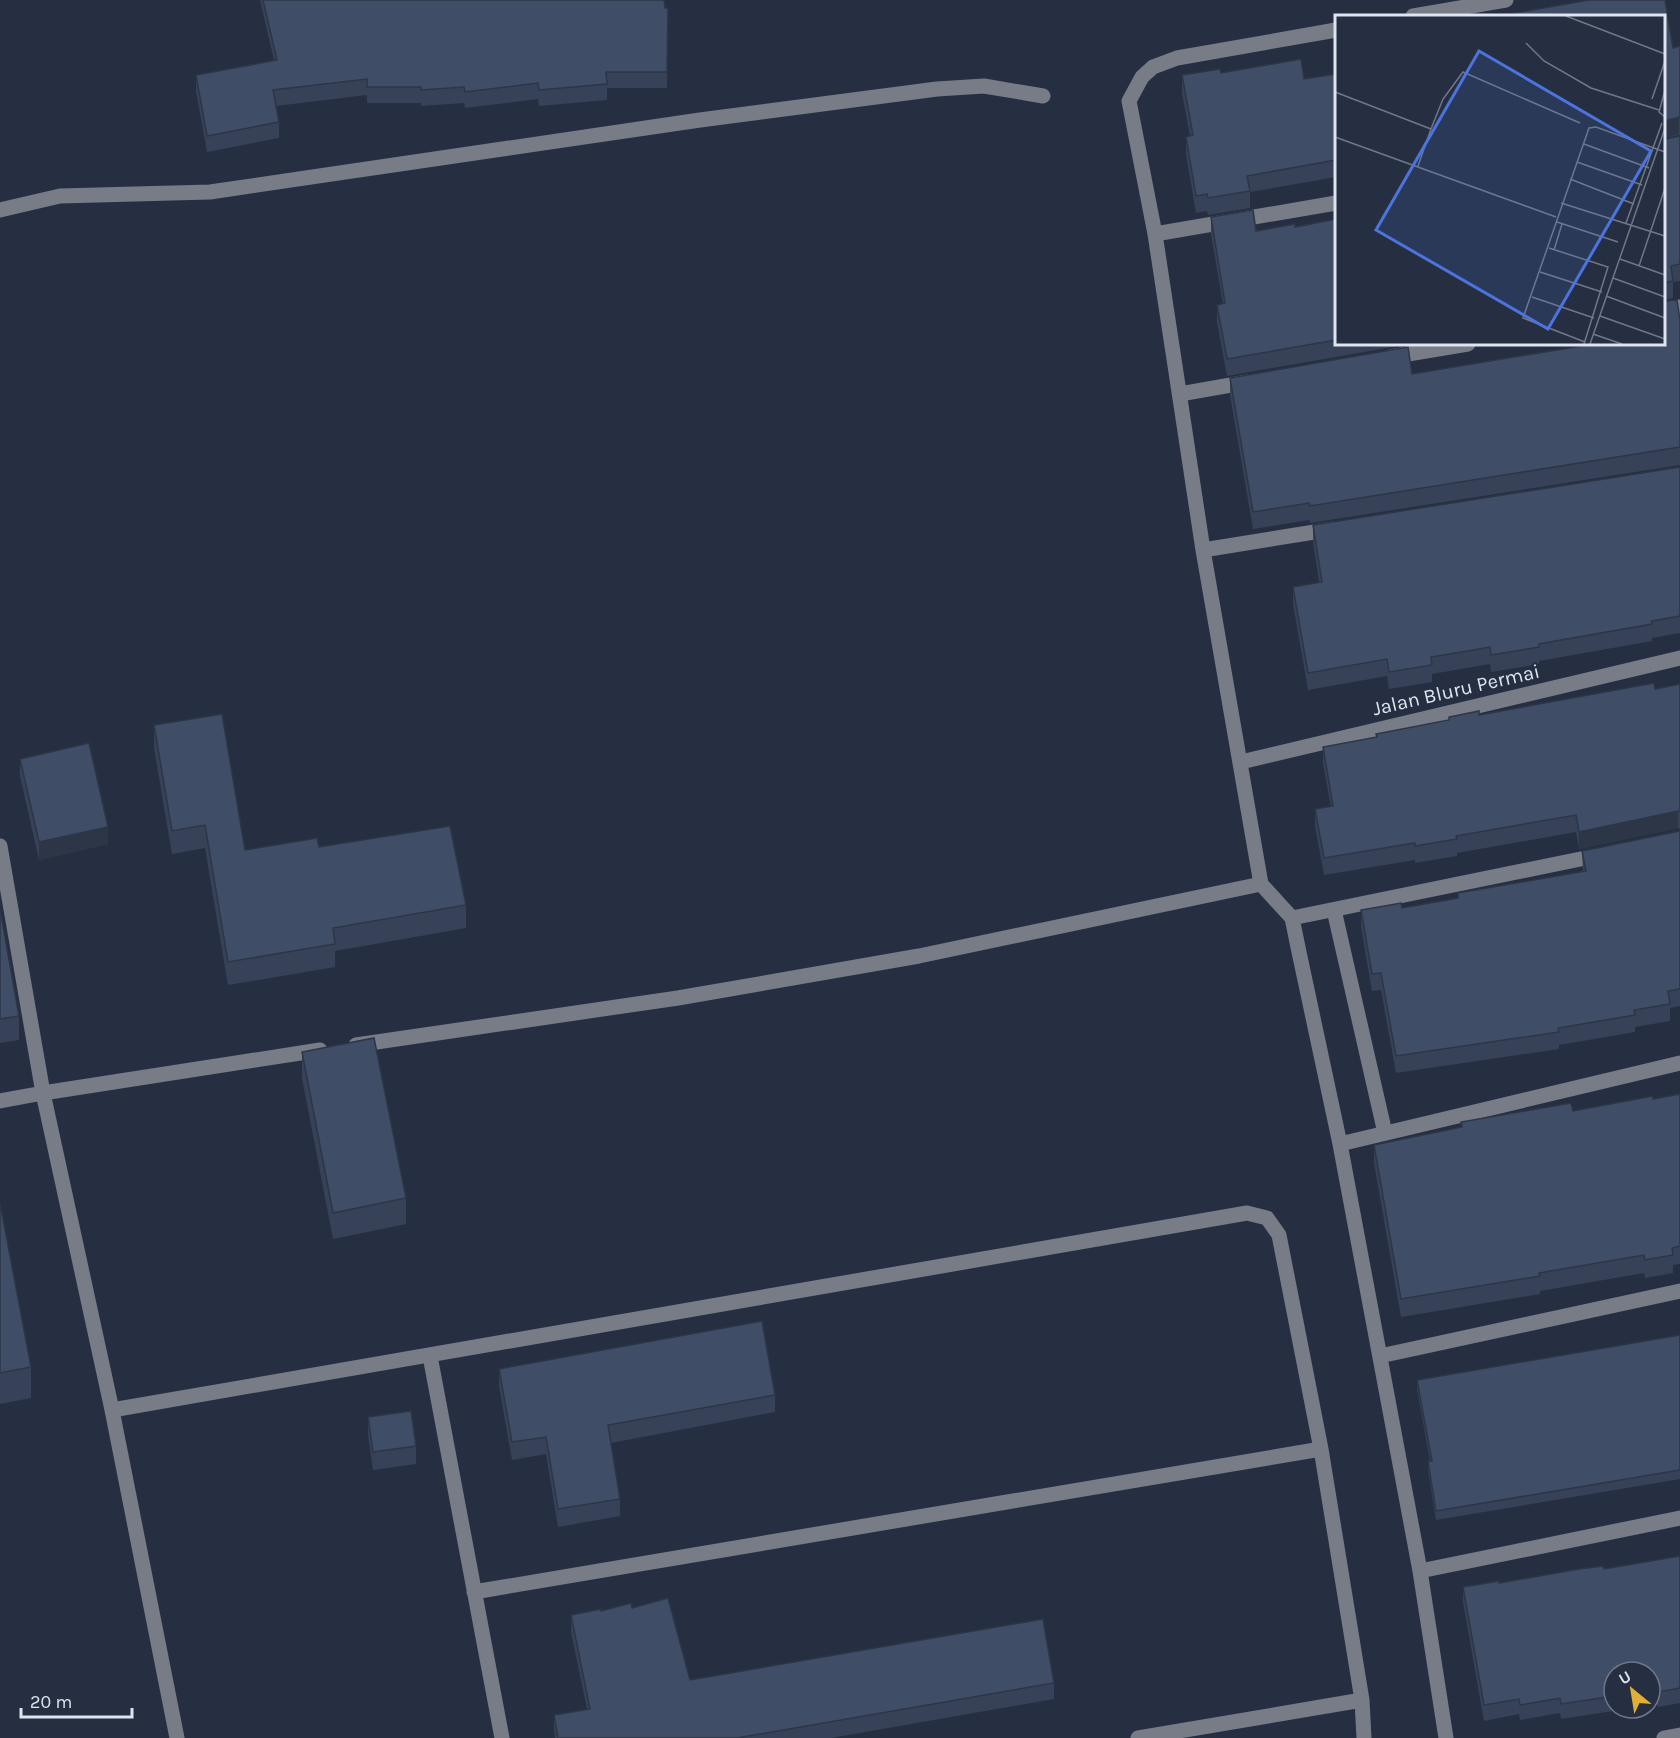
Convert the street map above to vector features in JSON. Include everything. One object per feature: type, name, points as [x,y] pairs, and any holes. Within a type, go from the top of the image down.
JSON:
[{"type":"street","points":[[1419,15],[1506,0]]},
{"type":"street","points":[[1335,30],[1177,58],[1153,66],[1142,77],[1128,101],[1155,234],[1203,549],[1261,884],[1292,918],[1341,1144],[1420,1571],[1446,1738]]},
{"type":"street","points":[[0,210],[60,196],[210,192],[688,122],[937,89],[984,86],[1043,96]]},
{"type":"street","points":[[1155,234],[1335,202]]},
{"type":"street","points":[[1665,309],[1680,307]]},
{"type":"street","points":[[1376,360],[1462,345]]},
{"type":"street","points":[[1180,394],[1261,380]]},
{"type":"street","points":[[1203,549],[1343,527]]},
{"type":"street","name":"Jalan Bluru Permai","points":[[1241,762],[1680,658]]},
{"type":"street","points":[[0,846],[43,1093],[112,1410],[177,1738]]},
{"type":"street","points":[[1292,918],[1611,853]]},
{"type":"street","points":[[0,1101],[336,1048],[678,998],[908,958],[1261,884]]},
{"type":"street","points":[[1334,910],[1385,1133]]},
{"type":"street","points":[[1341,1144],[1680,1064]]},
{"type":"street","points":[[112,1410],[1247,1212],[1267,1218],[1279,1235],[1321,1449],[1362,1700],[1364,1738]]},
{"type":"street","points":[[1380,1356],[1680,1291]]},
{"type":"street","points":[[430,1356],[502,1738]]},
{"type":"street","points":[[474,1593],[1321,1449]]},
{"type":"street","points":[[1420,1571],[1680,1518]]},
{"type":"street","points":[[1138,1738],[1362,1700]]},
{"type":"street","points":[[1664,1738],[1680,1735]]},
{"type":"building","points":[[263,0],[664,0],[665,8],[668,8],[667,72],[606,72],[607,84],[539,90],[538,83],[465,92],[464,87],[421,90],[421,87],[367,87],[367,79],[273,90],[279,122],[207,136],[196,75],[277,60]]},
{"type":"building","points":[[1589,0],[1665,0],[1673,48],[1680,46],[1680,117],[1665,121],[1665,15],[1504,15]]},
{"type":"building","points":[[1301,59],[1304,79],[1335,74],[1335,160],[1247,176],[1250,191],[1208,198],[1207,194],[1196,196],[1186,137],[1193,135],[1182,75],[1220,69],[1221,73]]},
{"type":"building","points":[[1680,136],[1680,264],[1671,266],[1673,281],[1665,283],[1665,139]]},
{"type":"building","points":[[1253,210],[1256,231],[1295,224],[1295,227],[1335,219],[1335,340],[1227,359],[1217,305],[1225,303],[1211,217]]},
{"type":"building","points":[[1677,300],[1680,320],[1680,447],[1310,506],[1309,503],[1253,512],[1230,378],[1408,347],[1412,374],[1587,345],[1665,345],[1665,301]]},
{"type":"building","points":[[1680,467],[1680,616],[1652,621],[1652,624],[1491,655],[1490,647],[1431,657],[1432,665],[1389,672],[1387,659],[1308,673],[1293,587],[1322,582],[1313,525]]},
{"type":"building","points":[[1654,683],[1655,689],[1680,684],[1680,812],[1579,832],[1576,815],[1456,836],[1457,839],[1415,846],[1415,843],[1324,858],[1315,809],[1333,806],[1323,747],[1377,737],[1376,734],[1449,720],[1449,717],[1479,711],[1479,715]]},
{"type":"building","points":[[222,714],[245,850],[317,838],[319,847],[450,826],[466,905],[333,928],[335,944],[228,962],[205,825],[172,831],[154,725]]},
{"type":"building","points":[[89,743],[108,827],[39,842],[20,759]]},
{"type":"building","points":[[1680,831],[1680,989],[1668,991],[1670,1004],[1634,1010],[1635,1015],[1558,1028],[1559,1032],[1396,1056],[1381,973],[1372,974],[1361,910],[1401,903],[1402,908],[1458,898],[1458,893],[1586,871],[1582,851]]},
{"type":"building","points":[[0,909],[19,1016],[0,1019]]},
{"type":"building","points":[[374,1038],[406,1198],[333,1213],[302,1052]]},
{"type":"building","points":[[1680,1094],[1680,1246],[1672,1248],[1673,1255],[1645,1260],[1644,1255],[1539,1273],[1540,1276],[1401,1299],[1374,1145],[1462,1127],[1461,1122],[1571,1103],[1573,1111],[1653,1096],[1653,1099]]},
{"type":"building","points":[[0,1203],[31,1367],[0,1373]]},
{"type":"building","points":[[762,1321],[775,1395],[608,1425],[620,1499],[558,1509],[546,1437],[512,1442],[499,1369]]},
{"type":"building","points":[[1680,1335],[1680,1470],[1436,1511],[1428,1461],[1432,1461],[1417,1380]]},
{"type":"building","points":[[411,1411],[416,1446],[373,1452],[368,1417]]},
{"type":"building","points":[[1680,1556],[1680,1688],[1662,1691],[1662,1660],[1602,1660],[1602,1698],[1561,1704],[1560,1698],[1520,1705],[1519,1699],[1484,1705],[1463,1587],[1579,1569],[1603,1566],[1604,1569]]},
{"type":"building","points":[[668,1598],[690,1680],[1043,1619],[1054,1683],[737,1738],[558,1738],[554,1715],[590,1709],[571,1615],[601,1609],[601,1611],[631,1603],[632,1608]]}]
